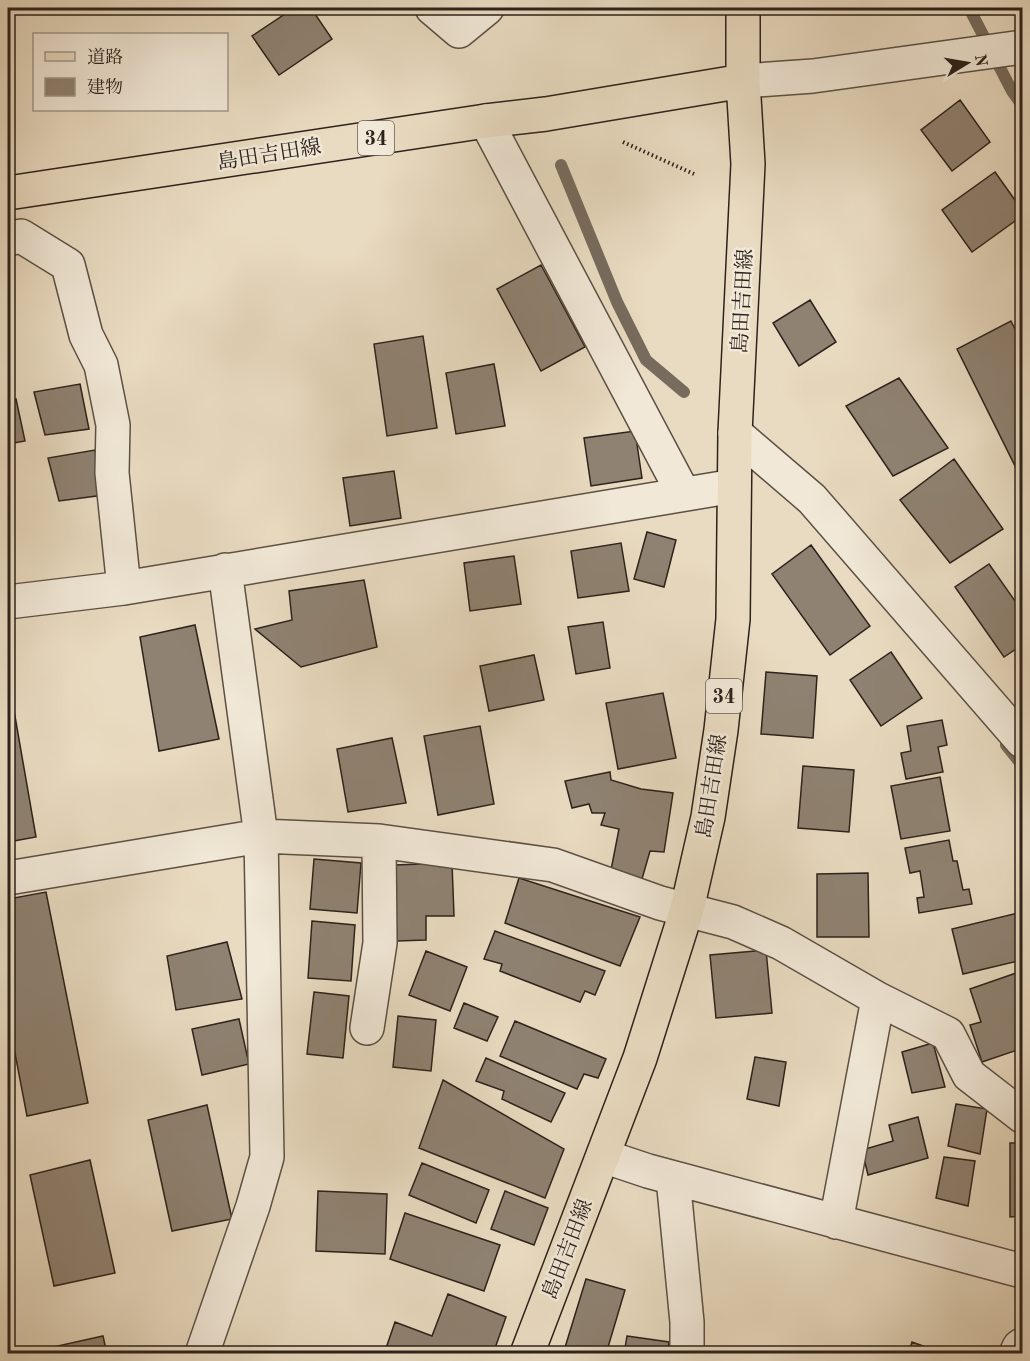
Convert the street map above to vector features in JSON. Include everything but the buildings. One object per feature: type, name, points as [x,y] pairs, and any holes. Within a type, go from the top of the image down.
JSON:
[{"type":"main road","name":"島田吉田線","points":[[527,1353],[640,1058],[687,909],[708,817],[721,730],[732,619],[735,434],[748,165],[743,8]]},
{"type":"main road","name":"島田吉田線","points":[[8,193],[546,114],[744,81]]},
{"type":"street","points":[[432,8],[459,31],[488,8]]},
{"type":"street","points":[[744,81],[813,76],[1023,47]]},
{"type":"street","points":[[486,121],[683,493]]},
{"type":"street","points":[[8,239],[21,236],[68,265],[86,335],[101,365],[113,424],[112,473],[124,588]]},
{"type":"street","points":[[735,434],[812,499],[1023,741]]},
{"type":"street","points":[[8,602],[124,588],[735,486]]},
{"type":"street","points":[[202,1353],[253,1206],[267,1157],[261,836],[225,570]]},
{"type":"street","points":[[8,878],[261,836],[379,841],[553,865],[660,903],[733,922],[781,944],[878,999],[948,1034],[969,1075],[1023,1116]]},
{"type":"street","points":[[367,1028],[380,943],[379,841]]},
{"type":"street","points":[[836,1222],[878,999]]},
{"type":"street","points":[[603,1156],[674,1178],[836,1222],[1023,1270]]},
{"type":"street","points":[[674,1178],[687,1322],[687,1353]]},
{"type":"street","points":[[1016,1353],[1023,1345]]},
{"type":"path","points":[[613,143],[625,141],[694,174]]},
{"type":"waterway","points":[[969,8],[1012,91],[1022,105]]},
{"type":"waterway","points":[[561,165],[617,302],[646,360],[684,392]]},
{"type":"waterway","points":[[1006,745],[1022,765]]}]
